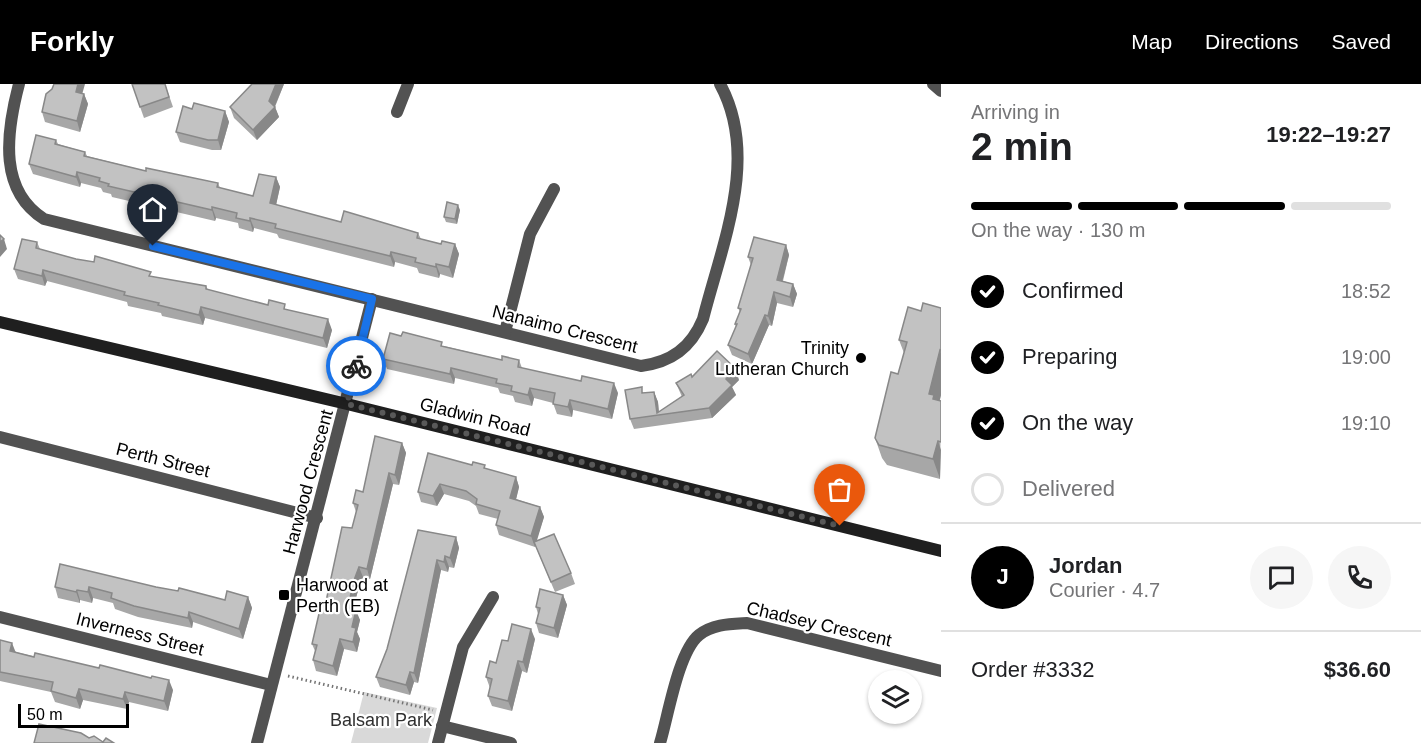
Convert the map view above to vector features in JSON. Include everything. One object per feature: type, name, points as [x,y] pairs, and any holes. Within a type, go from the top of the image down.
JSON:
[{"type":"main road","name":"Gladwin Road","points":[[0,322],[347,404],[941,550]]},
{"type":"street","name":"Nanaimo Crescent","points":[[19,84],[1,153],[0,170],[5,186],[16,204],[30,213],[44,219],[641,366],[661,364],[695,339],[703,320],[739,174],[737,130],[731,106],[720,84]]},
{"type":"street","points":[[397,112],[408,84]]},
{"type":"street","points":[[933,84],[941,91]]},
{"type":"street","points":[[505,332],[530,234],[554,189]]},
{"type":"street","points":[[347,404],[372,299]]},
{"type":"street","name":"Harwood Crescent","points":[[257,743],[347,404]]},
{"type":"street","name":"Perth Street","points":[[0,437],[317,518]]},
{"type":"street","points":[[438,743],[464,646],[493,597]]},
{"type":"street","name":"Inverness Street","points":[[0,617],[273,679]]},
{"type":"street","name":"Chadsey Crescent","points":[[660,743],[685,655],[698,635],[723,624],[747,623],[941,671]]},
{"type":"street","points":[[442,726],[511,743]]},
{"type":"path","points":[[273,679],[446,713]]},
{"type":"green space","name":"Balsam Park","points":[[364,692],[437,708],[428,743],[351,743]]},
{"type":"building","points":[[54,84],[78,84],[76,92],[84,94],[77,121],[42,112],[46,94]]},
{"type":"building","points":[[132,84],[165,84],[169,97],[140,107]]},
{"type":"building","points":[[252,84],[276,84],[269,101],[275,107],[253,130],[230,107]]},
{"type":"building","points":[[194,103],[225,111],[218,140],[208,140],[176,132],[183,106],[192,109]]},
{"type":"building","points":[[36,135],[56,140],[55,144],[85,152],[84,156],[146,171],[146,168],[218,183],[217,187],[253,196],[259,174],[276,177],[270,203],[341,222],[344,211],[418,233],[417,238],[441,244],[442,241],[455,244],[449,267],[436,264],[436,267],[415,262],[416,258],[391,252],[390,256],[275,228],[276,224],[250,218],[250,221],[236,218],[237,213],[212,207],[212,210],[108,186],[109,184],[99,181],[100,178],[77,172],[76,177],[29,164]]},
{"type":"building","points":[[447,202],[458,205],[455,219],[444,217]]},
{"type":"building","points":[[754,237],[786,245],[777,280],[793,284],[790,297],[774,292],[768,316],[765,315],[748,354],[728,345],[741,309],[738,308],[753,258],[748,257]]},
{"type":"building","points":[[22,239],[37,242],[36,248],[76,259],[94,262],[95,256],[151,272],[149,276],[206,286],[206,289],[268,305],[269,300],[285,304],[284,309],[328,319],[323,338],[201,307],[199,315],[43,270],[42,276],[14,269]]},
{"type":"building","name":"Trinity Lutheran Church","points":[[923,303],[941,308],[941,351],[929,394],[934,395],[933,399],[941,401],[941,442],[938,441],[933,459],[879,445],[875,438],[891,372],[898,374],[907,342],[899,340],[908,307],[921,311]]},
{"type":"building","points":[[403,332],[442,342],[441,346],[502,360],[502,356],[519,360],[518,367],[581,381],[582,376],[614,383],[608,409],[570,400],[568,407],[553,404],[555,393],[530,388],[528,395],[511,391],[512,386],[496,383],[497,379],[451,368],[450,374],[383,359],[390,333],[401,336]]},
{"type":"building","points":[[717,351],[736,369],[726,379],[732,385],[709,408],[630,419],[625,390],[642,387],[642,393],[654,392],[657,413],[684,395],[676,383],[691,374],[692,377]]},
{"type":"building","points":[[375,436],[402,443],[395,475],[389,473],[367,569],[359,567],[353,583],[348,608],[356,610],[352,627],[356,628],[353,642],[340,639],[333,666],[313,660],[317,645],[312,644],[321,605],[325,606],[342,527],[352,528],[358,505],[353,503],[356,490],[363,492]]},
{"type":"building","points":[[428,453],[472,465],[473,462],[485,465],[484,468],[516,477],[510,498],[540,507],[531,536],[496,525],[500,511],[476,504],[477,499],[466,491],[440,484],[433,496],[418,492]]},
{"type":"building","points":[[418,530],[456,537],[450,558],[445,556],[444,562],[437,560],[414,673],[410,672],[406,685],[376,677],[387,649]]},
{"type":"building","points":[[554,534],[571,573],[551,582],[534,542]]},
{"type":"building","points":[[60,564],[156,587],[178,591],[179,588],[225,600],[227,591],[248,597],[239,629],[189,612],[188,618],[134,606],[111,598],[112,593],[89,587],[88,592],[77,590],[76,592],[55,587]]},
{"type":"building","points":[[540,589],[563,595],[554,628],[536,623],[540,608],[536,607]]},
{"type":"building","points":[[512,624],[531,629],[523,662],[518,661],[508,701],[488,696],[492,679],[486,677],[490,661],[496,663],[502,640],[508,641]]},
{"type":"building","points":[[0,640],[12,643],[10,651],[34,657],[35,653],[99,668],[100,665],[151,678],[152,676],[169,680],[164,701],[125,692],[123,699],[79,689],[76,698],[51,691],[53,682],[0,672]]},
{"type":"building","points":[[39,724],[81,733],[89,738],[94,736],[103,742],[106,738],[114,743],[34,743]]},
{"type":"way so far","points":[[356,366],[347,404],[840,526]]},
{"type":"place","name":"Trinity Lutheran Church","points":[[861,358]]},
{"type":"place","name":"Harwood at Perth (EB)","points":[[284,595]]},
{"type":"route","points":[[153,246],[372,299],[356,366]]}]
